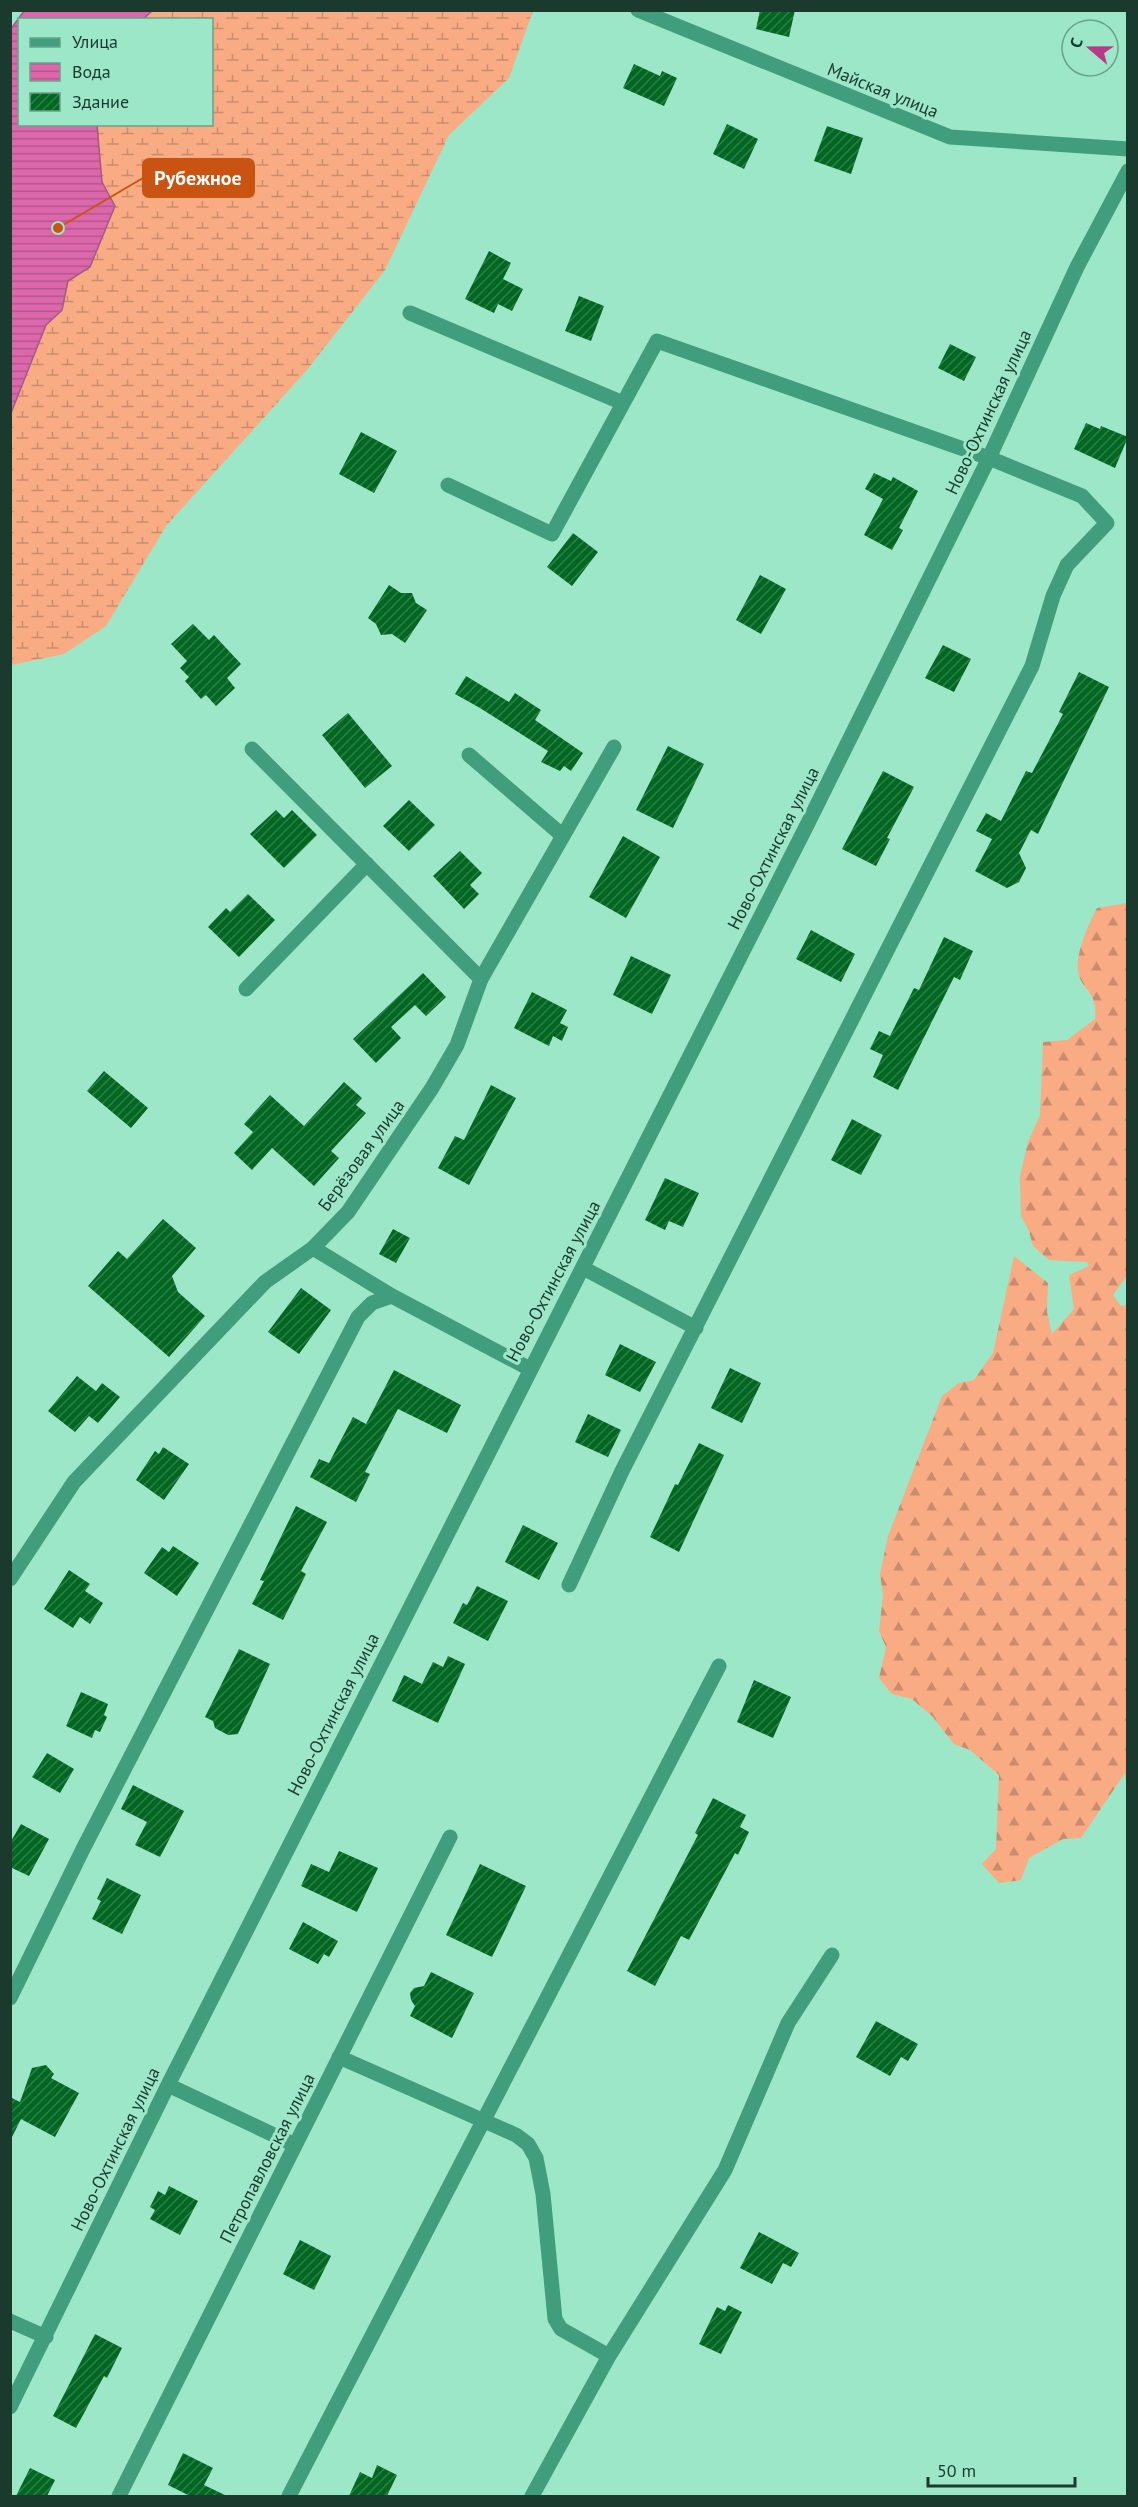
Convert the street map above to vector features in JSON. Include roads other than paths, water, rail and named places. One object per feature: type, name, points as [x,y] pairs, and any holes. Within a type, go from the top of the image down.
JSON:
[{"type":"street","name":"Майская улица","points":[[638,10],[950,137],[1128,150]]},
{"type":"street","name":"Ново-Охтинская улица","points":[[10,2407],[168,2085],[583,1268],[989,458],[1077,267],[1128,171]]},
{"type":"street","points":[[410,314],[623,403]]},
{"type":"street","points":[[448,485],[552,534],[657,341],[989,458],[1082,496],[1107,524],[1067,565],[1053,596],[1032,666],[622,1472],[569,1585]]},
{"type":"street","name":"Берёзовая улица","points":[[10,1579],[74,1482],[265,1282],[313,1248],[348,1212],[432,1088],[457,1045],[481,979],[614,747]]},
{"type":"street","points":[[252,749],[481,979]]},
{"type":"street","points":[[469,755],[563,836]]},
{"type":"street","points":[[246,989],[367,864]]},
{"type":"street","points":[[313,1248],[393,1296],[530,1369]]},
{"type":"street","points":[[583,1268],[696,1328]]},
{"type":"street","points":[[10,1998],[82,1848],[358,1317],[372,1303],[393,1296]]},
{"type":"street","points":[[290,2496],[720,1666]]},
{"type":"street","name":"Петропавловская улица","points":[[119,2496],[450,1837]]},
{"type":"street","points":[[532,2496],[609,2356],[725,2170],[788,2023],[832,1955]]},
{"type":"street","points":[[339,2057],[516,2135],[528,2144],[536,2158],[543,2194],[555,2319],[561,2329],[609,2356]]},
{"type":"street","points":[[168,2085],[295,2145]]},
{"type":"street","points":[[10,2321],[46,2337]]},
{"type":"water","points":[[24,11],[152,11],[144,18],[19,18]]},
{"type":"water","points":[[18,19],[18,126],[97,126],[102,182],[115,206],[90,267],[68,281],[62,310],[46,325],[11,413],[10,30]]},
{"type":"place","name":"Рубежное","points":[[58,228]]}]
